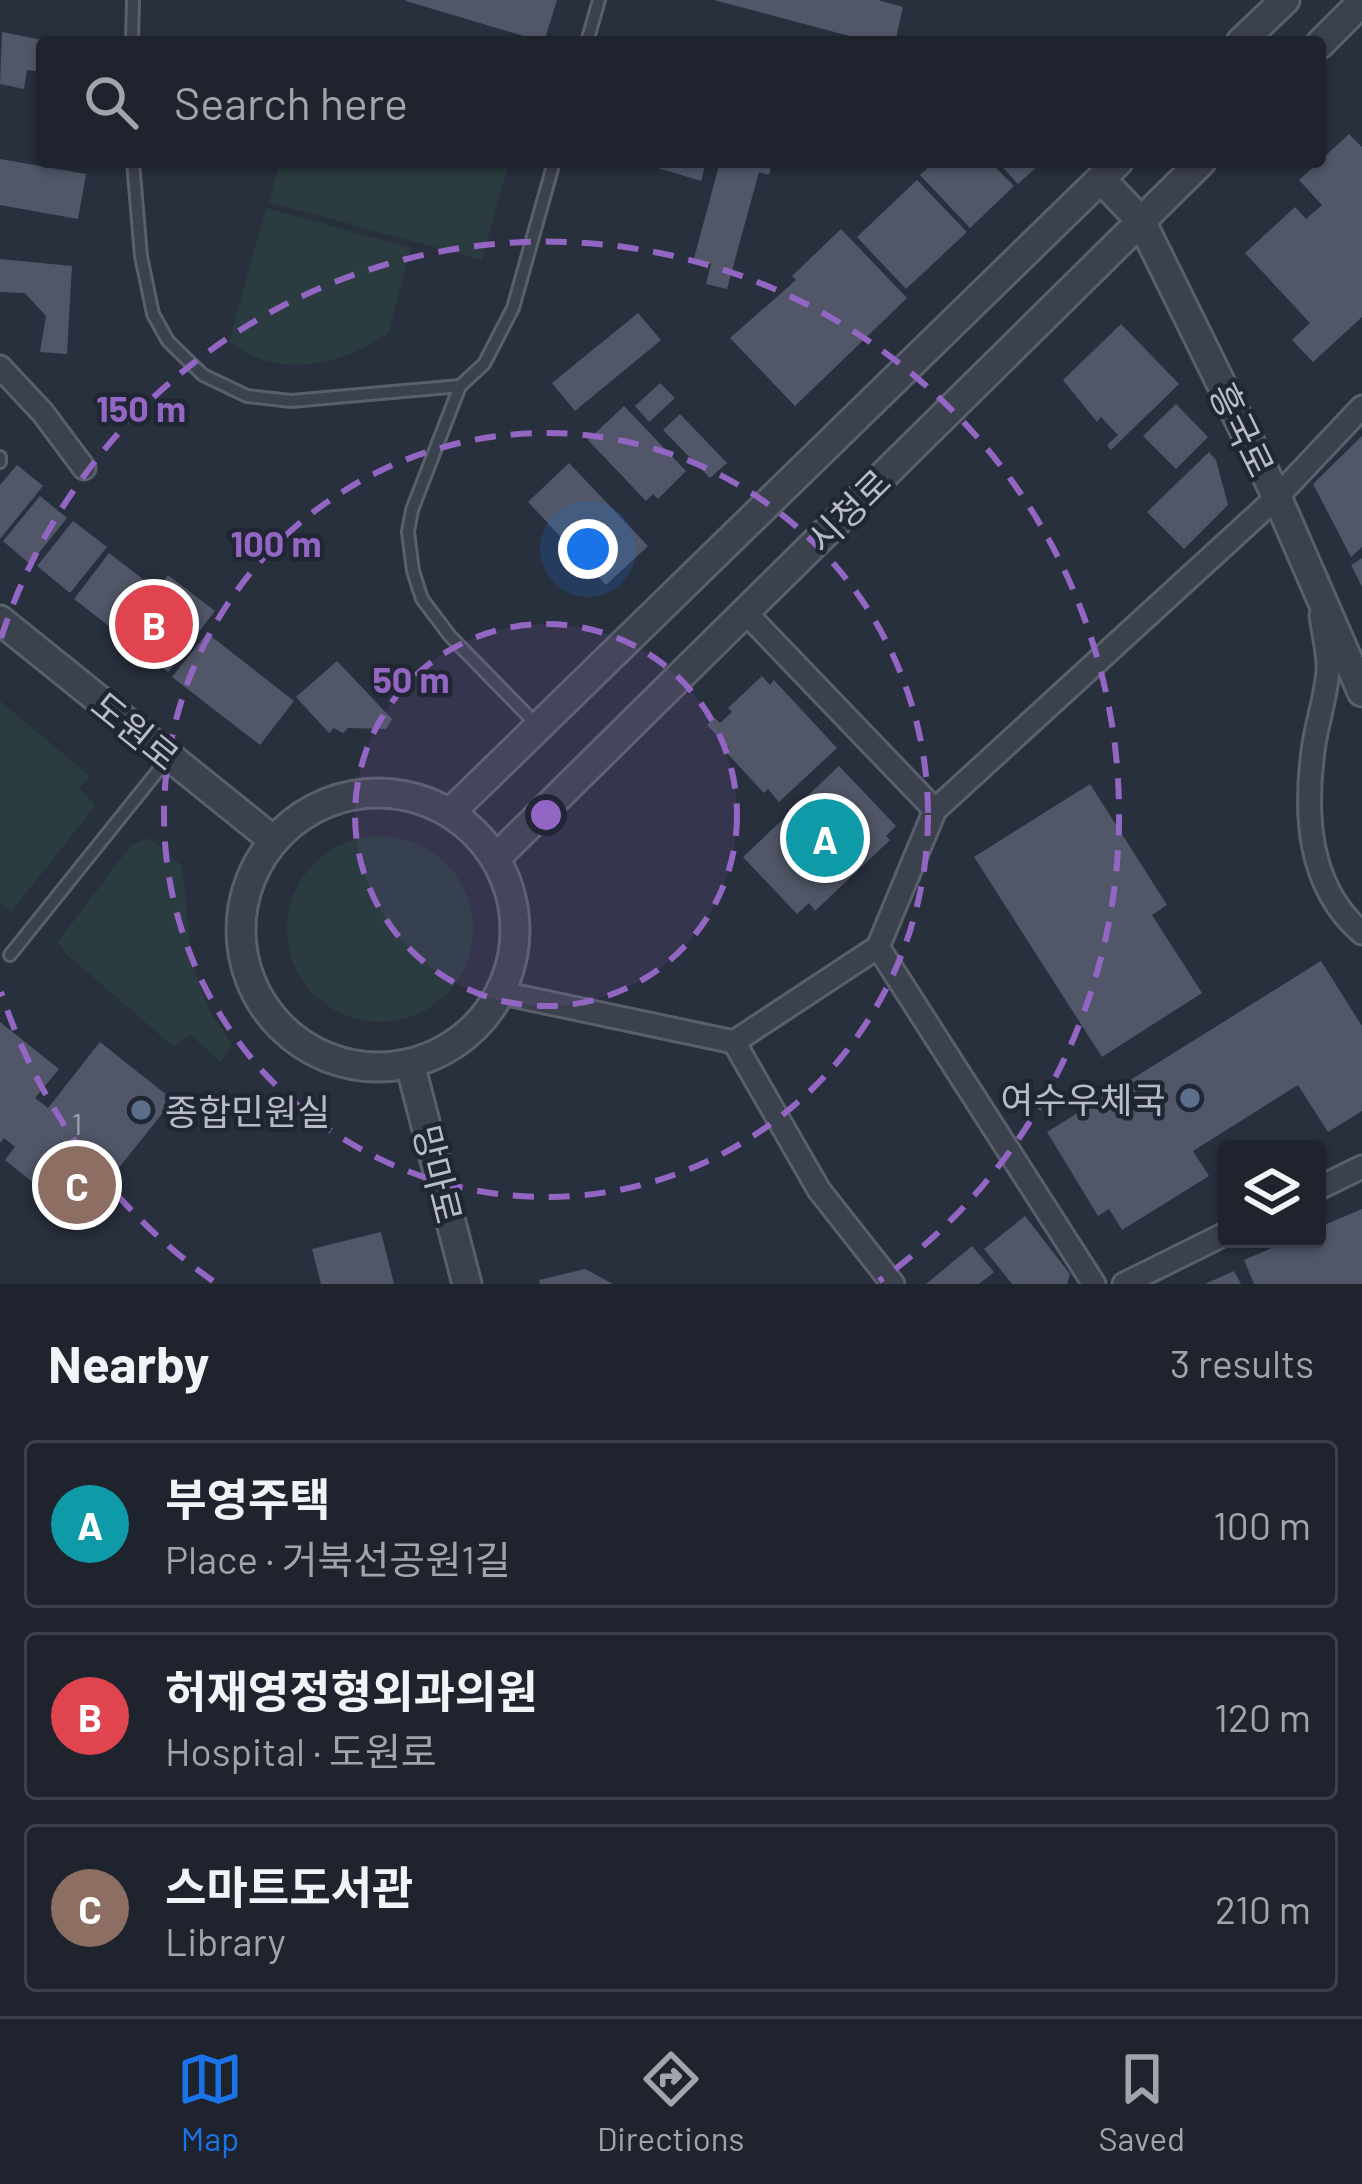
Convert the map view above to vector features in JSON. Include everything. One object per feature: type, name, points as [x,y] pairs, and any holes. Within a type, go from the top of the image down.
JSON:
[{"type":"street","points":[[1247,36],[1285,0]]},
{"type":"street","points":[[1326,38],[1362,2]]},
{"type":"street","name":"시청로","points":[[496,858],[1195,168]]},
{"type":"street","name":"시청로","points":[[451,812],[1110,171]]},
{"type":"street","name":"흥국로","points":[[1110,171],[1141,221],[1277,496],[1362,692]]},
{"type":"street","points":[[0,368],[32,400],[84,468]]},
{"type":"street","points":[[502,993],[734,1042],[878,946],[935,810],[1277,496],[1362,407]]},
{"type":"street","points":[[1318,597],[1328,669],[1309,794],[1313,841],[1323,886],[1333,904],[1362,933]]},
{"type":"street","points":[[745,612],[935,810]]},
{"type":"street","name":"도원로","points":[[0,620],[273,840]]},
{"type":"street","points":[[356,793],[405,795],[451,812],[476,832],[496,858],[511,890],[517,925],[513,960],[502,993],[483,1021],[462,1040],[410,1064],[364,1067],[321,1055],[283,1029],[261,1002],[247,971],[242,919],[254,869],[273,840],[311,810],[356,793]]},
{"type":"street","points":[[878,946],[1094,1284]]},
{"type":"street","points":[[734,1042],[819,1190],[893,1284]]},
{"type":"street","name":"망마로","points":[[410,1064],[467,1284]]},
{"type":"street","points":[[1326,1186],[1362,1168]]},
{"type":"street","points":[[1124,1284],[1218,1238]]},
{"type":"lane","points":[[132,36],[133,0]]},
{"type":"lane","points":[[589,36],[599,0]]},
{"type":"lane","points":[[134,168],[141,256],[153,314],[168,341],[203,375],[247,396],[291,401],[460,386]]},
{"type":"lane","points":[[538,726],[422,599],[412,571],[409,521],[460,386],[484,364],[513,308],[552,168]]},
{"type":"lane","points":[[10,955],[169,757]]},
{"type":"shaded area","points":[[278,168],[507,168],[482,260],[269,202]]},
{"type":"shaded area","points":[[266,208],[411,248],[389,332],[352,353],[310,364],[268,361],[229,341]]},
{"type":"shaded area","points":[[0,701],[90,776],[79,789],[96,805],[11,912],[0,904]]},
{"type":"shaded area","points":[[380,836],[416,843],[446,863],[466,893],[473,929],[466,965],[446,995],[416,1015],[380,1022],[344,1015],[314,995],[294,965],[287,929],[294,893],[314,863],[344,843]]},
{"type":"shaded area","points":[[150,838],[182,866],[192,962],[209,1010],[232,1044],[221,1062],[190,1034],[174,1047],[58,942],[131,845]]},
{"type":"building","points":[[406,0],[557,0],[546,36],[524,36]]},
{"type":"building","points":[[714,0],[878,0],[903,7],[896,36],[849,36]]},
{"type":"building","points":[[2,32],[36,39],[36,71],[27,70],[24,89],[0,84]]},
{"type":"building","points":[[1349,134],[1362,147],[1362,317],[1313,362],[1292,340],[1310,323],[1245,253],[1295,207],[1306,219],[1322,205],[1299,180],[1312,168],[1326,168],[1326,155]]},
{"type":"building","points":[[0,159],[86,174],[78,219],[0,205]]},
{"type":"building","points":[[658,168],[704,168],[701,181]]},
{"type":"building","points":[[718,168],[771,168],[769,175],[759,172],[727,289],[706,284],[711,264],[694,258]]},
{"type":"building","points":[[928,168],[996,168],[1014,186],[970,228],[920,175]]},
{"type":"building","points":[[1003,168],[1035,168],[1018,184]]},
{"type":"building","points":[[917,180],[967,232],[906,289],[857,237]]},
{"type":"building","points":[[841,229],[907,298],[795,406],[730,338],[796,280],[792,276]]},
{"type":"building","points":[[0,259],[72,266],[67,354],[40,352],[46,316],[25,293],[0,292]]},
{"type":"building","points":[[638,313],[661,340],[575,411],[552,383]]},
{"type":"building","points":[[1121,324],[1179,384],[1111,450],[1107,445],[1118,435],[1101,417],[1097,422],[1063,380]]},
{"type":"building","points":[[660,383],[675,398],[649,422],[635,406]]},
{"type":"building","points":[[1176,404],[1208,437],[1176,469],[1143,436]]},
{"type":"building","points":[[624,406],[686,471],[658,499],[653,494],[646,501],[588,440]]},
{"type":"building","points":[[680,414],[727,463],[710,478],[663,430]]},
{"type":"building","points":[[1362,436],[1362,547],[1351,557],[1313,484]]},
{"type":"building","points":[[1209,452],[1216,460],[1228,505],[1184,549],[1147,512]]},
{"type":"building","points":[[569,463],[648,546],[606,585],[528,502]]},
{"type":"building","points":[[17,465],[43,486],[0,539],[0,485]]},
{"type":"building","points":[[40,496],[67,518],[30,564],[3,541]]},
{"type":"building","points":[[73,521],[107,547],[70,593],[37,566]]},
{"type":"building","points":[[109,553],[157,590],[168,575],[215,611],[168,672],[74,599]]},
{"type":"building","points":[[1362,558],[1362,587],[1351,565]]},
{"type":"building","points":[[207,633],[294,701],[260,745],[172,677]]},
{"type":"building","points":[[337,661],[392,719],[386,729],[348,728],[343,733],[334,728],[329,733],[296,697]]},
{"type":"building","points":[[762,676],[770,685],[774,680],[837,748],[779,802],[768,789],[764,793],[707,725],[715,718],[720,723],[732,712],[728,708]]},
{"type":"building","points":[[839,766],[896,826],[886,836],[890,840],[815,911],[809,903],[797,914],[743,857]]},
{"type":"building","points":[[1090,784],[1167,905],[1152,915],[1202,993],[1102,1057],[974,857]]},
{"type":"building","name":"여수우체국","points":[[1321,961],[1362,1026],[1362,1111],[1328,1132],[1298,1085],[1193,1151],[1209,1176],[1122,1230],[1109,1209],[1098,1216],[1047,1132]]},
{"type":"building","points":[[0,1022],[59,1069],[35,1098],[48,1108],[100,1042],[173,1100],[78,1219],[5,1160],[15,1147],[4,1138],[0,1143]]},
{"type":"building","points":[[1362,1209],[1362,1284],[1254,1284],[1244,1260],[1272,1248],[1326,1248],[1326,1224]]},
{"type":"building","points":[[1025,1216],[1070,1274],[1067,1284],[1012,1284],[984,1249]]},
{"type":"building","points":[[381,1232],[394,1284],[321,1284],[312,1249]]},
{"type":"building","points":[[972,1246],[994,1272],[979,1284],[926,1284]]},
{"type":"building","points":[[585,1269],[613,1284],[540,1284],[539,1280]]},
{"type":"building","points":[[1234,1271],[1241,1284],[1205,1284]]},
{"type":"place","name":"허재영정형외과의원","points":[[154,624]]},
{"type":"place","name":"부영주택","points":[[825,838]]},
{"type":"place","name":"여수우체국","points":[[1190,1098]]},
{"type":"place","name":"종합민원실","points":[[141,1110]]},
{"type":"place","name":"스마트도서관","points":[[77,1185]]}]
